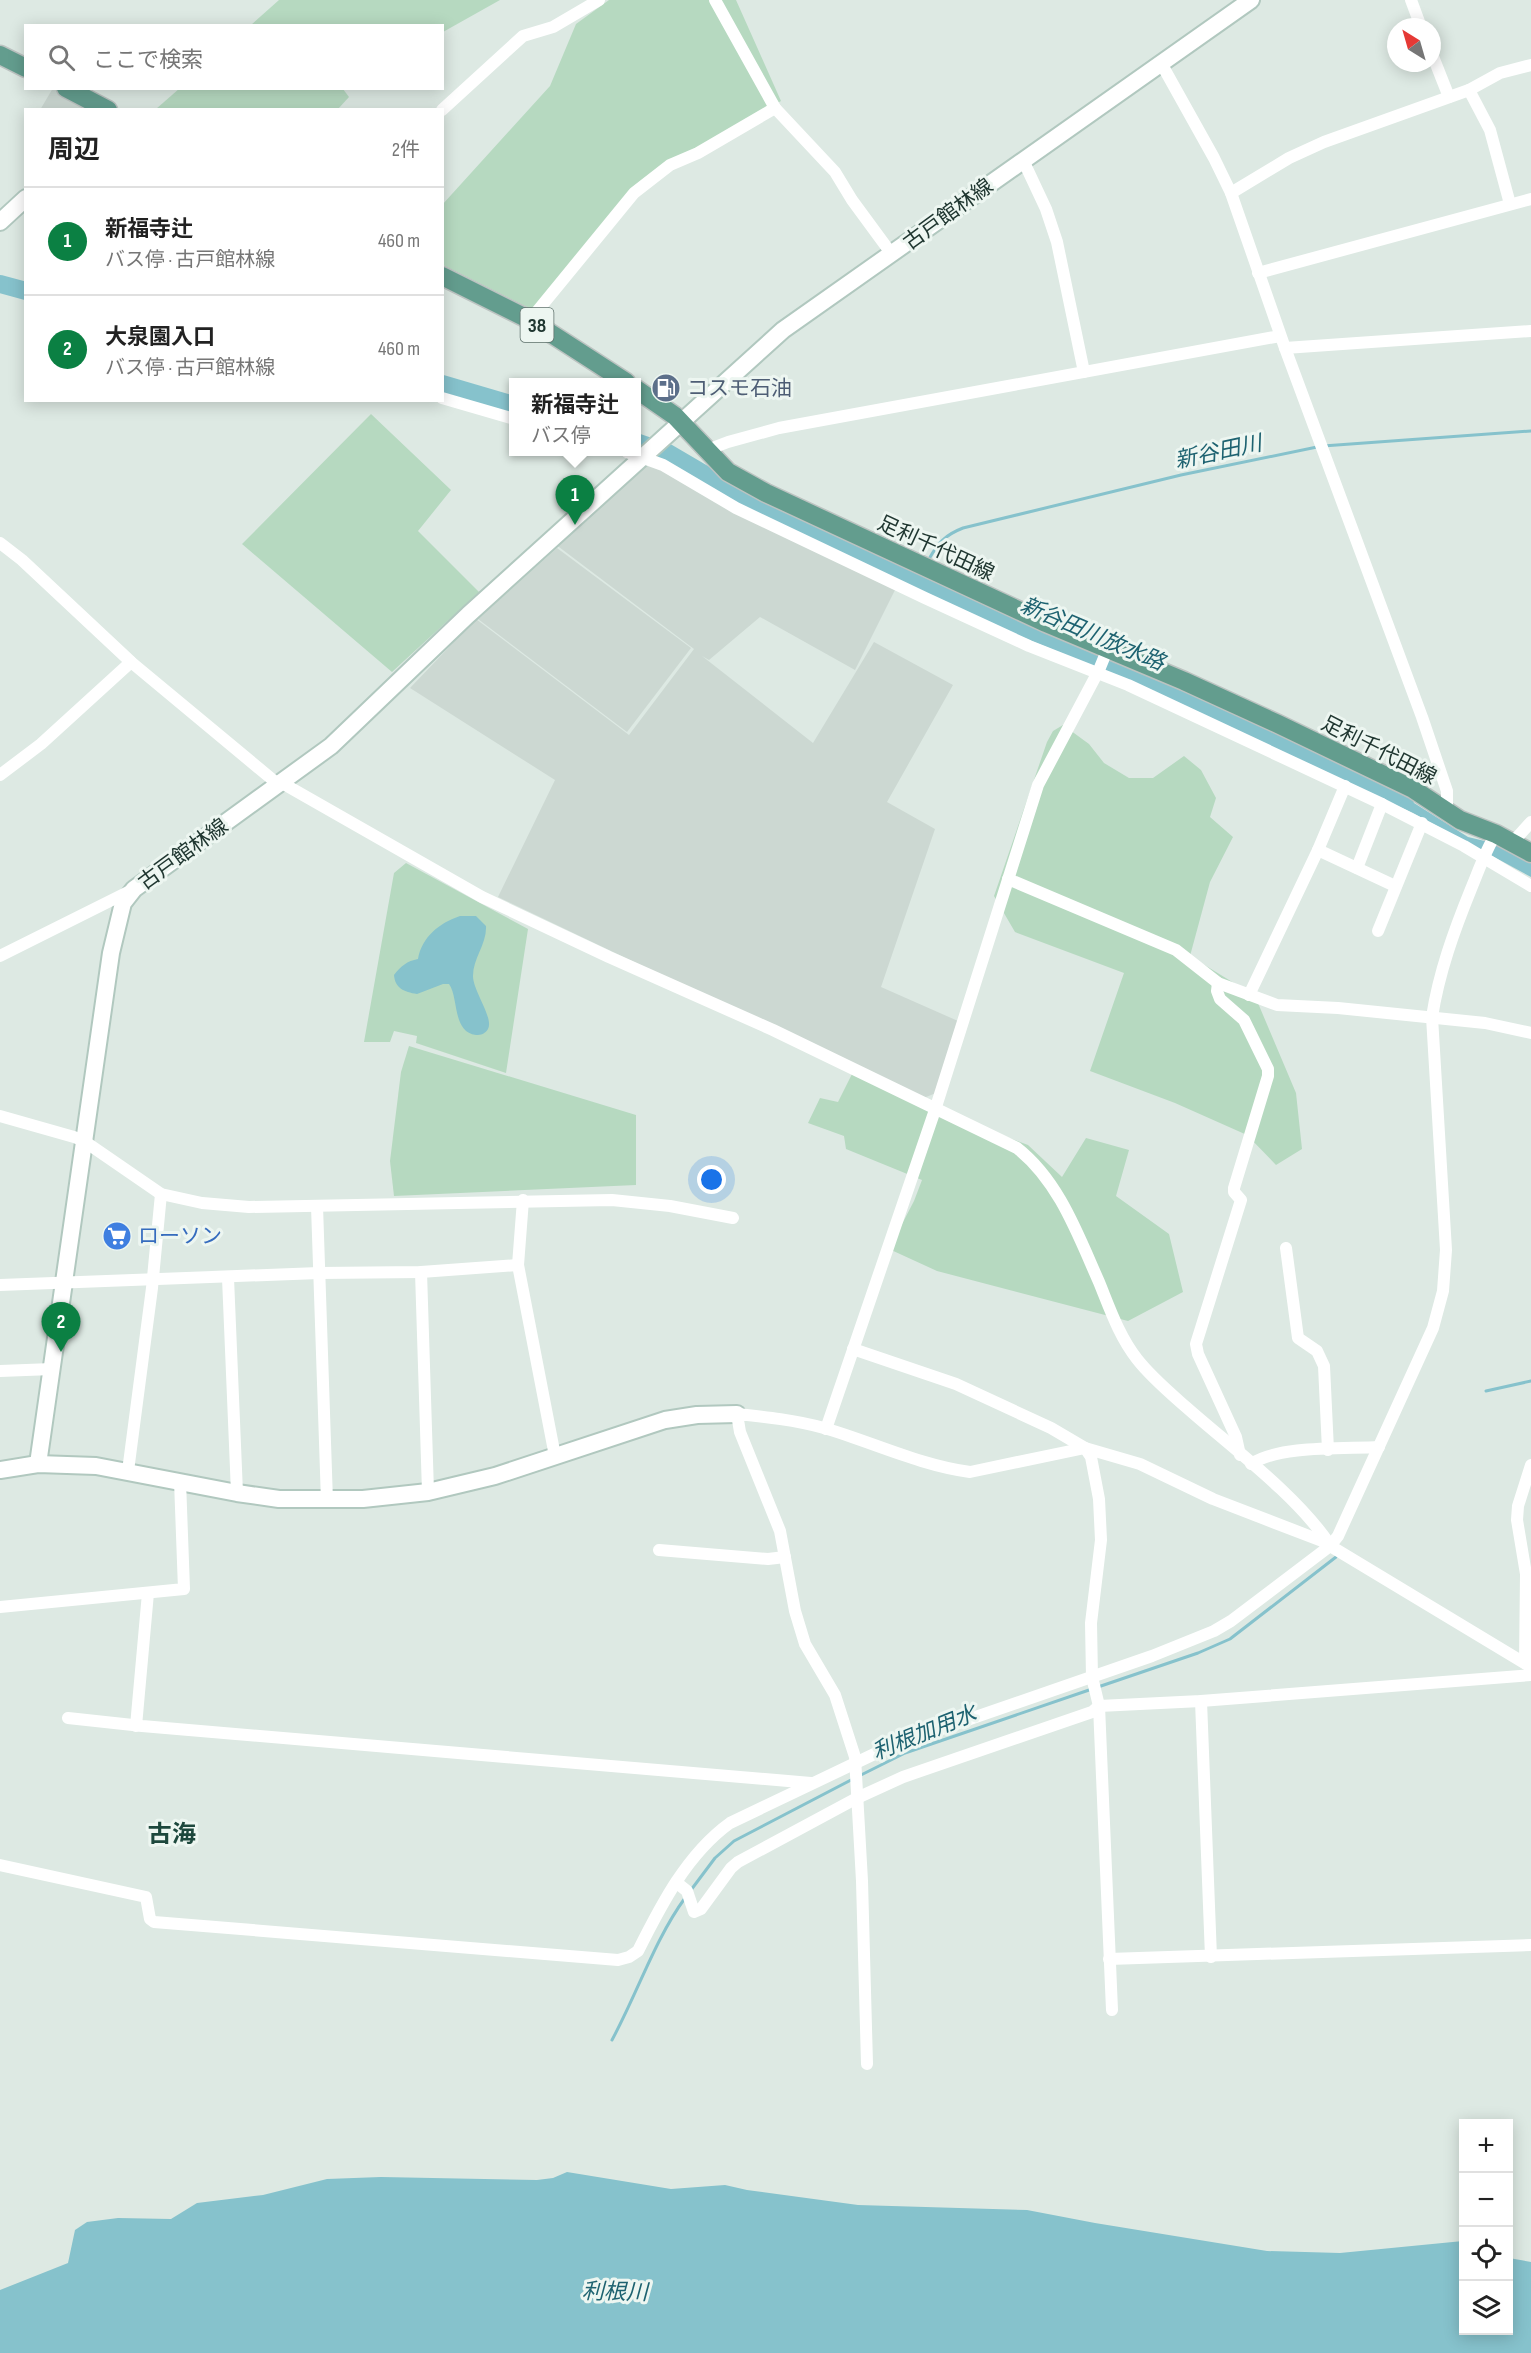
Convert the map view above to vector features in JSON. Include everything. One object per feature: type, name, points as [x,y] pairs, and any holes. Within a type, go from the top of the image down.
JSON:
[{"type":"main road","name":"古戸館林線","points":[[641,452],[658,442],[783,330],[1251,0]]},
{"type":"main road","points":[[0,55],[24,67]]},
{"type":"main road","points":[[70,90],[104,108]]},
{"type":"main road","points":[[0,222],[24,200]]},
{"type":"main road","name":"38","points":[[444,277],[530,320],[620,378]]},
{"type":"main road","name":"足利千代田線","points":[[641,392],[667,409],[728,472],[766,493],[1106,652],[1247,710],[1413,789],[1460,820],[1531,853]]},
{"type":"main road","name":"古戸館林線","points":[[38,1464],[111,953],[123,903],[134,889],[280,784],[353,727],[636,456]]},
{"type":"main road","points":[[0,1470],[38,1464],[96,1466],[237,1493],[279,1499],[327,1501],[428,1492],[495,1476],[664,1420],[697,1415],[737,1414]]},
{"type":"street","points":[[444,108],[523,36],[553,27],[599,0]]},
{"type":"street","points":[[715,0],[775,108],[835,172],[890,255]]},
{"type":"street","points":[[1411,0],[1418,18]]},
{"type":"street","points":[[1161,63],[1231,193],[1323,452],[1422,717],[1447,791],[1447,811]]},
{"type":"street","points":[[1231,193],[1307,150],[1469,90],[1500,73],[1531,65]]},
{"type":"street","points":[[1439,72],[1449,97]]},
{"type":"street","points":[[1469,90],[1490,130],[1510,204]]},
{"type":"street","points":[[530,320],[634,193],[670,165],[698,153],[775,108]]},
{"type":"street","points":[[1023,160],[1046,209],[1057,242],[1084,372]]},
{"type":"street","points":[[1258,273],[1531,198]]},
{"type":"street","points":[[706,450],[779,429],[1084,372],[1283,342],[1531,331]]},
{"type":"street","points":[[444,399],[509,418]]},
{"type":"street","points":[[641,455],[681,474],[736,508],[883,578],[1029,646],[1128,685],[1422,823],[1484,855],[1531,886]]},
{"type":"street","points":[[0,543],[22,560],[131,662],[280,784],[482,897],[773,1030],[1017,1148],[1034,1162],[1056,1191],[1099,1282],[1116,1326],[1137,1359],[1159,1383],[1297,1507],[1330,1546]]},
{"type":"street","points":[[826,1429],[935,1110],[1038,785],[1098,672],[1106,652]]},
{"type":"street","points":[[0,775],[41,744],[131,662]]},
{"type":"street","points":[[1249,995],[1318,850],[1345,786]]},
{"type":"street","points":[[1357,868],[1382,804]]},
{"type":"street","points":[[0,1865],[146,1897],[150,1919],[154,1922],[618,1960],[638,1951],[653,1920],[687,1864],[716,1833],[730,1823],[904,1741],[1094,1685],[1231,1621],[1330,1546],[1341,1530],[1433,1328],[1445,1277],[1446,1250],[1432,1017],[1436,989],[1447,949],[1484,855],[1500,838],[1531,822]]},
{"type":"street","points":[[1378,931],[1422,823]]},
{"type":"street","points":[[1318,850],[1395,886]]},
{"type":"street","points":[[1008,879],[1176,950],[1218,983],[1277,1005],[1432,1017],[1485,1023],[1531,1033]]},
{"type":"street","points":[[0,956],[134,889]]},
{"type":"street","points":[[1218,983],[1217,991],[1220,999],[1244,1020],[1268,1069],[1268,1077],[1234,1188],[1234,1192],[1241,1200],[1196,1344],[1198,1354],[1236,1437],[1240,1455]]},
{"type":"street","points":[[1,1118],[84,1141],[161,1194],[201,1203],[249,1207],[612,1200],[670,1206],[733,1218]]},
{"type":"street","points":[[128,1471],[153,1280],[161,1194]]},
{"type":"street","points":[[523,1200],[518,1265],[555,1456]]},
{"type":"street","points":[[317,1206],[327,1501]]},
{"type":"street","points":[[1286,1248],[1298,1338],[1317,1351],[1324,1366],[1328,1450]]},
{"type":"street","points":[[0,1285],[228,1278],[319,1272],[421,1272],[518,1265]]},
{"type":"street","points":[[421,1272],[428,1492]]},
{"type":"street","points":[[228,1278],[237,1493]]},
{"type":"street","points":[[853,1348],[956,1384],[1051,1428],[1085,1448],[1160,1472],[1213,1499],[1330,1546],[1528,1665]]},
{"type":"street","points":[[0,1371],[52,1369]]},
{"type":"street","points":[[867,2064],[862,1881],[855,1757],[835,1695],[805,1644],[795,1611],[780,1531],[740,1432],[737,1414],[785,1419],[826,1429],[904,1455],[970,1472],[1085,1448]]},
{"type":"street","points":[[1251,1464],[1260,1458],[1283,1452],[1379,1447]]},
{"type":"street","points":[[1085,1448],[1091,1457],[1099,1499],[1101,1540],[1091,1623],[1094,1685],[1099,1706],[1112,2010]]},
{"type":"street","points":[[1528,1665],[1528,1574],[1517,1512],[1531,1465]]},
{"type":"street","points":[[0,1607],[184,1589],[180,1481]]},
{"type":"street","points":[[660,1550],[768,1559],[785,1557]]},
{"type":"street","points":[[136,1726],[148,1593]]},
{"type":"street","points":[[677,1882],[687,1891],[693,1912],[701,1909],[738,1862],[857,1798],[903,1777],[1092,1712],[1099,1706],[1201,1701],[1531,1675]]},
{"type":"street","points":[[1201,1701],[1211,1957]]},
{"type":"street","points":[[68,1718],[136,1726],[812,1783]]},
{"type":"street","points":[[1109,1959],[1531,1946]]},
{"type":"shaded area","points":[[52,90],[60,90],[87,108],[41,108]]},
{"type":"shaded area","points":[[647,461],[895,590],[855,670],[760,617],[709,660],[702,656],[813,743],[874,642],[953,685],[887,802],[935,829],[881,987],[958,1021],[936,1093],[921,1099],[498,897],[555,780],[410,688],[476,619],[629,735],[694,649],[555,544]]},
{"type":"shaded area","points":[[557,548],[691,648],[627,732],[478,619]]},
{"type":"green space","points":[[279,0],[500,0],[444,31],[444,24],[252,24]]},
{"type":"green space","points":[[609,0],[736,0],[781,101],[679,161],[627,201],[537,310],[444,266],[444,203],[550,86],[576,24]]},
{"type":"green space","points":[[178,90],[344,90],[349,97],[339,108],[157,108]]},
{"type":"green space","points":[[371,414],[451,490],[418,531],[479,592],[392,672],[242,544]]},
{"type":"green space","points":[[1063,725],[1089,744],[1104,763],[1129,778],[1153,778],[1184,756],[1201,770],[1216,798],[1210,817],[1233,837],[1210,882],[1190,956],[1255,996],[1296,1093],[1302,1149],[1276,1165],[1247,1135],[1175,1103],[1090,1071],[1124,973],[1015,932],[994,896],[1047,742],[1053,731]]},
{"type":"green space","points":[[406,863],[528,929],[506,1073],[416,1043],[417,1036],[394,1031],[390,1042],[364,1042],[394,873]]},
{"type":"green space","points":[[409,1046],[636,1115],[636,1185],[394,1196],[390,1161],[401,1072]]},
{"type":"green space","points":[[853,1072],[921,1105],[1028,1145],[1062,1177],[1086,1138],[1129,1150],[1116,1196],[1169,1234],[1183,1292],[1128,1321],[937,1271],[889,1249],[914,1201],[922,1180],[846,1149],[844,1136],[808,1123],[820,1098],[838,1102]]},
{"type":"water","points":[[1377,779],[1411,796],[1414,803],[1468,837],[1497,844],[1531,862],[1531,877],[1413,813],[1369,793]]},
{"type":"water","points":[[460,916],[476,916],[486,926],[473,976],[489,1024],[487,1031],[480,1035],[468,1033],[463,1028],[449,984],[417,994],[401,989],[394,975],[404,964],[418,959],[423,944],[433,932]]},
{"type":"water","name":"利根川","points":[[567,2172],[671,2189],[725,2185],[858,2205],[1027,2210],[1267,2251],[1340,2253],[1459,2241],[1459,2335],[1513,2335],[1513,2259],[1531,2262],[1531,2353],[0,2353],[0,2290],[68,2263],[75,2230],[87,2222],[118,2218],[171,2219],[197,2203],[263,2195],[327,2179],[381,2177],[537,2180],[553,2178]]},
{"type":"waterway","name":"新谷田川放水路","points":[[0,284],[24,290]]},
{"type":"waterway","name":"新谷田川放水路","points":[[444,385],[509,404]]},
{"type":"waterway","name":"新谷田川","points":[[1323,446],[1531,431]]},
{"type":"waterway","name":"新谷田川放水路","points":[[641,444],[668,453],[750,501],[951,598],[1094,657],[1395,796]]},
{"type":"waterway","name":"新谷田川","points":[[929,559],[943,540],[963,528],[1181,475],[1317,447]]},
{"type":"waterway","name":"利根加用水","points":[[1486,1391],[1531,1381]]},
{"type":"waterway","name":"利根加用水","points":[[1098,1687],[1198,1653],[1230,1639],[1336,1557]]},
{"type":"waterway","name":"利根加用水","points":[[859,1776],[905,1753],[1092,1689]]},
{"type":"waterway","name":"利根加用水","points":[[691,1890],[715,1858],[734,1841],[853,1779]]},
{"type":"waterway","name":"利根加用水","points":[[612,2040],[664,1931],[685,1898]]},
{"type":"place","name":"コスモ石油","points":[[666,388]]},
{"type":"place","name":"新福寺辻","points":[[575,525]]},
{"type":"place","name":"ローソン","points":[[117,1236]]},
{"type":"place","name":"大泉園入口","points":[[61,1352]]},
{"type":"district","name":"古海","points":[[172,1834]]}]
